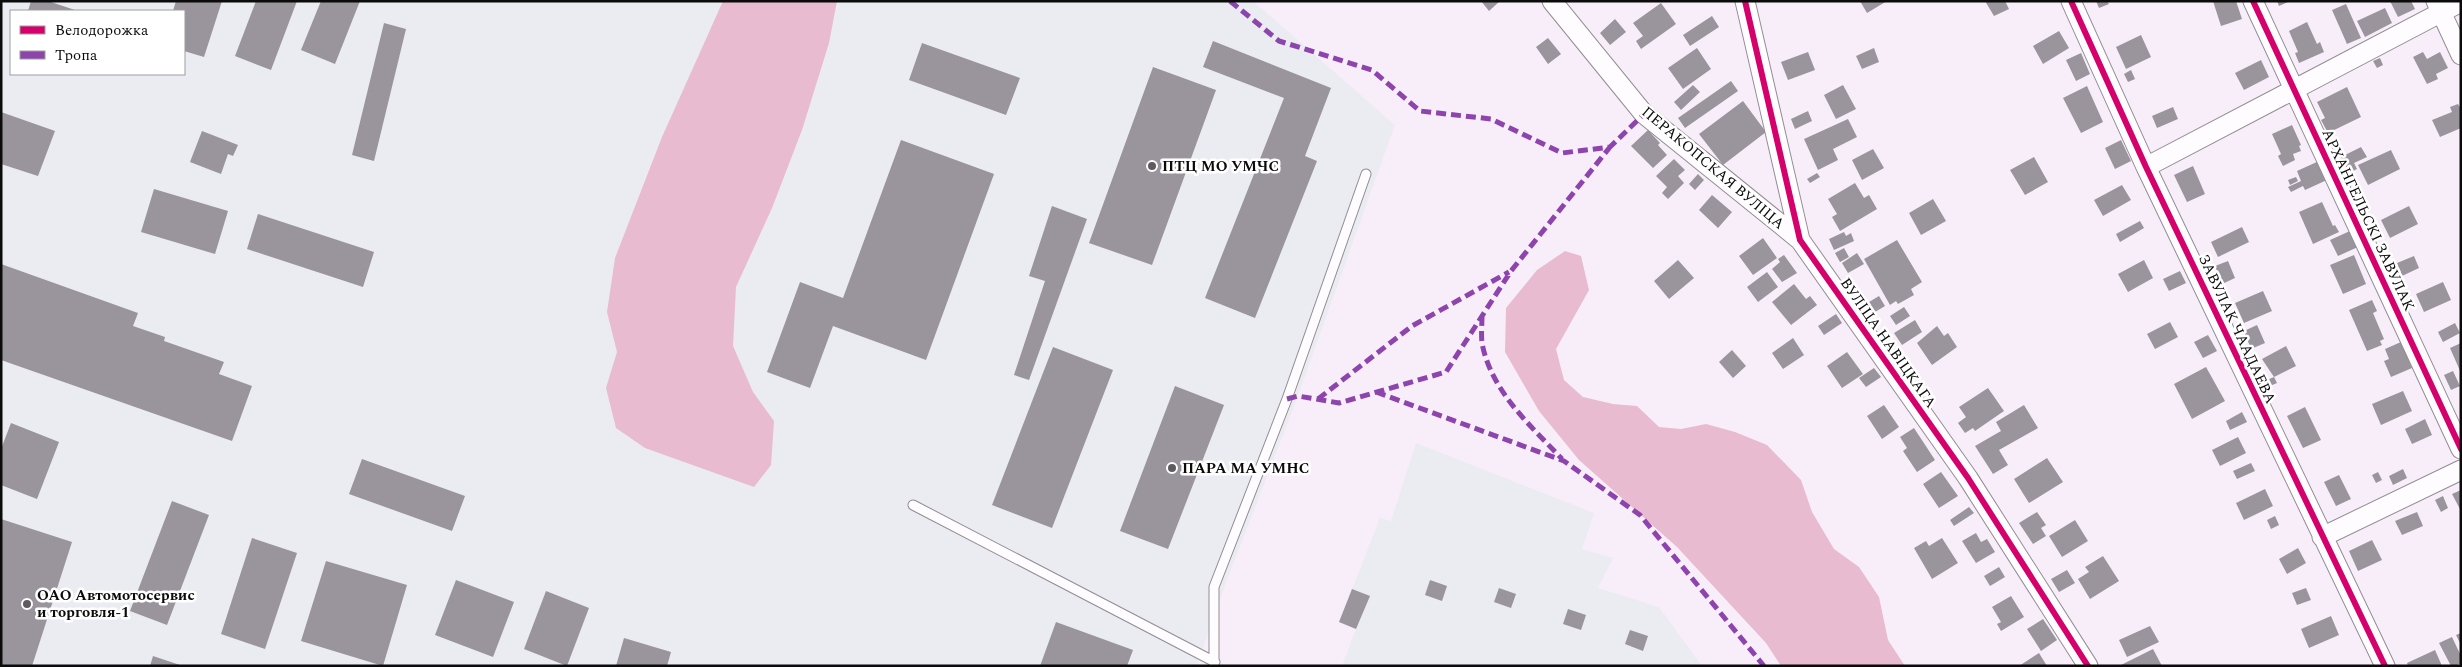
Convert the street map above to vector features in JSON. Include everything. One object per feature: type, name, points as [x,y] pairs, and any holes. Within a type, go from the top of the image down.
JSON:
[{"type":"street","name":"ПЕРАКОПСКАЯ ВУЛІЦА","points":[[1552,1],[1644,114],[1800,240]]},
{"type":"street","name":"ВУЛІЦА НАВІЦКАГА","points":[[1745,1],[1800,240],[1968,478],[2088,666]]},
{"type":"street","name":"ЗАВУЛАК ЧААДАЕВА","points":[[2071,1],[2146,167],[2385,666]]},
{"type":"street","name":"АРХАНГЕЛЬСКІ ЗАВУЛАК","points":[[2253,1],[2461,449]]},
{"type":"street","points":[[2146,167],[2438,7],[2461,2]]},
{"type":"street","points":[[2438,7],[2461,55]]},
{"type":"street","points":[[2322,537],[2461,470]]},
{"type":"lane","points":[[914,505],[1214,664],[1214,587],[1287,399],[1366,174]]},
{"type":"shaded area","points":[[1,1],[1253,1],[1395,125],[1295,404],[1222,593],[1197,666],[1,666]]},
{"type":"shaded area","points":[[723,1],[837,1],[829,43],[802,130],[772,208],[736,287],[733,346],[753,392],[774,421],[771,465],[754,487],[645,448],[616,428],[606,388],[617,352],[607,312],[615,258],[662,137]]},
{"type":"shaded area","points":[[1565,251],[1581,256],[1589,290],[1556,349],[1564,380],[1583,397],[1613,404],[1637,406],[1659,427],[1681,429],[1706,424],[1735,432],[1767,445],[1801,480],[1812,512],[1834,549],[1859,567],[1879,597],[1888,640],[1905,666],[1781,666],[1766,643],[1677,547],[1579,460],[1539,411],[1505,352],[1506,308],[1537,270]]},
{"type":"shaded area","points":[[1416,443],[1594,513],[1582,549],[1613,558],[1598,588],[1659,607],[1702,666],[1342,666],[1356,629],[1339,622],[1380,518],[1391,521]]},
{"type":"building","points":[[31,1],[48,1],[75,10],[28,10]]},
{"type":"building","points":[[176,1],[222,1],[204,57],[185,51],[185,10],[173,10]]},
{"type":"building","points":[[256,1],[297,1],[271,70],[235,56]]},
{"type":"building","points":[[321,1],[360,1],[335,64],[301,50]]},
{"type":"building","points":[[1481,1],[1500,1],[1489,11]]},
{"type":"building","points":[[1860,1],[1887,1],[1867,13]]},
{"type":"building","points":[[1985,1],[2005,1],[2009,9],[1994,16]]},
{"type":"building","points":[[2096,1],[2107,1],[2109,4],[2099,8]]},
{"type":"building","points":[[2213,1],[2236,1],[2242,19],[2221,26]]},
{"type":"building","points":[[2277,1],[2290,1],[2279,6]]},
{"type":"building","points":[[2390,1],[2411,1],[2415,9],[2398,17]]},
{"type":"building","points":[[1661,3],[1676,24],[1641,49],[1636,41],[1643,36],[1633,23]]},
{"type":"building","points":[[2346,4],[2361,38],[2347,44],[2332,10]]},
{"type":"building","points":[[2385,8],[2392,23],[2365,37],[2357,21]]},
{"type":"building","points":[[1712,16],[1719,27],[1690,46],[1683,35]]},
{"type":"building","points":[[1615,19],[1626,32],[1610,45],[1600,33]]},
{"type":"building","points":[[2307,22],[2317,44],[2320,42],[2324,52],[2299,63],[2295,53],[2298,52],[2289,31]]},
{"type":"building","points":[[384,23],[406,29],[374,161],[352,155]]},
{"type":"building","points":[[2059,31],[2069,48],[2043,64],[2033,46]]},
{"type":"building","points":[[2141,35],[2151,57],[2126,69],[2116,47]]},
{"type":"building","points":[[1548,38],[1561,54],[1548,64],[1536,47]]},
{"type":"building","points":[[1213,41],[1331,88],[1305,156],[1317,161],[1255,318],[1205,298],[1284,98],[1203,67]]},
{"type":"building","points":[[922,43],[1020,78],[1006,115],[909,80]]},
{"type":"building","points":[[1697,48],[1711,69],[1683,89],[1668,68]]},
{"type":"building","points":[[1874,48],[1879,62],[1862,69],[1856,56]]},
{"type":"building","points":[[1808,52],[1815,70],[1788,80],[1781,62]]},
{"type":"building","points":[[2423,52],[2427,59],[2440,52],[2448,68],[2436,74],[2438,79],[2427,84],[2413,57]]},
{"type":"building","points":[[2081,53],[2090,74],[2076,81],[2066,60]]},
{"type":"building","points":[[2380,58],[2383,65],[2377,68],[2373,61]]},
{"type":"building","points":[[2261,60],[2269,77],[2244,90],[2235,73]]},
{"type":"building","name":"ПТЦ МО УМЧС","points":[[1153,67],[1216,90],[1152,265],[1089,243]]},
{"type":"building","points":[[2131,70],[2135,79],[2128,82],[2124,74]]},
{"type":"building","points":[[1731,81],[1738,91],[1685,128],[1678,118]]},
{"type":"building","points":[[1693,85],[1700,92],[1681,110],[1674,102]]},
{"type":"building","points":[[1843,85],[1856,109],[1836,119],[1824,95]]},
{"type":"building","points":[[2087,86],[2103,122],[2081,133],[2063,98]]},
{"type":"building","points":[[2347,87],[2361,117],[2328,133],[2321,120],[2325,118],[2317,102]]},
{"type":"building","points":[[1743,101],[1766,132],[1723,165],[1699,134]]},
{"type":"building","points":[[2458,104],[2461,109],[2461,128],[2440,137],[2432,120],[2452,112],[2450,107]]},
{"type":"building","points":[[2173,107],[2178,119],[2157,128],[2152,116]]},
{"type":"building","points":[[1808,111],[1812,121],[1795,129],[1791,119]]},
{"type":"building","points":[[1,112],[55,131],[38,176],[1,164]]},
{"type":"building","points":[[1848,119],[1857,137],[1833,149],[1838,160],[1818,170],[1804,139]]},
{"type":"building","points":[[2292,125],[2301,145],[2299,146],[2301,151],[2293,154],[2295,160],[2283,166],[2278,156],[2281,154],[2272,134]]},
{"type":"building","points":[[1648,130],[1660,143],[1658,145],[1667,155],[1653,168],[1631,146]]},
{"type":"building","points":[[202,131],[238,145],[233,156],[228,154],[221,174],[190,162]]},
{"type":"building","points":[[901,140],[994,174],[926,360],[833,326],[810,388],[767,372],[800,282],[843,298]]},
{"type":"building","points":[[2121,140],[2131,161],[2115,169],[2105,148]]},
{"type":"building","points":[[2361,147],[2367,157],[2354,163],[2357,169],[2349,173],[2341,157]]},
{"type":"building","points":[[1873,149],[1884,168],[1862,180],[1852,160]]},
{"type":"building","points":[[2391,150],[2400,169],[2368,185],[2358,165]]},
{"type":"building","points":[[2034,157],[2048,182],[2025,195],[2010,170]]},
{"type":"building","points":[[1674,159],[1685,170],[1678,176],[1684,183],[1668,199],[1662,193],[1667,187],[1656,176]]},
{"type":"building","points":[[2319,161],[2327,180],[2305,190],[2303,186],[2291,192],[2288,187],[2301,181],[2297,171]]},
{"type":"building","points":[[2193,166],[2205,194],[2187,202],[2174,175]]},
{"type":"building","points":[[1817,173],[1820,177],[1810,183],[1807,179]]},
{"type":"building","points":[[1698,174],[1704,180],[1695,190],[1689,184]]},
{"type":"building","points":[[2296,177],[2298,181],[2290,185],[2288,180]]},
{"type":"building","points":[[1855,183],[1864,198],[1869,195],[1877,209],[1840,231],[1832,217],[1837,214],[1828,199]]},
{"type":"building","points":[[2122,185],[2131,200],[2103,216],[2094,200]]},
{"type":"building","points":[[154,189],[228,211],[215,254],[141,232]]},
{"type":"building","points":[[1712,195],[1732,212],[1718,228],[1699,210]]},
{"type":"building","points":[[1933,199],[1946,221],[1921,235],[1909,213]]},
{"type":"building","points":[[2322,202],[2333,226],[2335,225],[2339,232],[2313,244],[2299,212]]},
{"type":"building","points":[[1052,206],[1087,219],[1029,380],[1014,375],[1045,281],[1029,276]]},
{"type":"building","points":[[2409,206],[2418,224],[2390,238],[2381,220]]},
{"type":"building","points":[[258,214],[374,252],[363,287],[247,249]]},
{"type":"building","points":[[2140,221],[2144,228],[2120,242],[2116,234]]},
{"type":"building","points":[[2242,227],[2249,242],[2218,257],[2211,242]]},
{"type":"building","points":[[2350,231],[2358,247],[2338,256],[2330,240]]},
{"type":"building","points":[[1844,232],[1846,236],[1851,233],[1854,241],[1834,250],[1829,239]]},
{"type":"building","points":[[1763,238],[1777,258],[1753,275],[1739,256]]},
{"type":"building","points":[[1897,240],[1922,282],[1911,289],[1914,295],[1898,304],[1896,301],[1890,305],[1864,259]]},
{"type":"building","points":[[1844,248],[1849,257],[1840,262],[1835,253]]},
{"type":"building","points":[[1857,253],[1864,264],[1848,273],[1842,263]]},
{"type":"building","points":[[1784,255],[1797,273],[1782,282],[1772,269],[1780,262],[1778,259]]},
{"type":"building","points":[[2354,255],[2366,284],[2343,294],[2330,265]]},
{"type":"building","points":[[2414,256],[2419,268],[2402,276],[2397,263]]},
{"type":"building","points":[[1678,260],[1694,278],[1669,299],[1654,281]]},
{"type":"building","points":[[2144,260],[2153,278],[2128,292],[2118,274]]},
{"type":"building","points":[[2228,261],[2235,278],[2222,284],[2215,266]]},
{"type":"building","points":[[1,264],[138,313],[133,326],[165,337],[164,341],[224,362],[219,374],[252,386],[232,441],[1,360]]},
{"type":"building","points":[[2180,271],[2186,283],[2169,291],[2163,279]]},
{"type":"building","points":[[1767,272],[1778,287],[1758,302],[1747,287]]},
{"type":"building","points":[[2443,282],[2451,300],[2424,312],[2416,294]]},
{"type":"building","points":[[1794,284],[1806,299],[1810,296],[1817,305],[1791,325],[1772,302]]},
{"type":"building","points":[[2263,291],[2272,311],[2244,323],[2235,303]]},
{"type":"building","points":[[1879,296],[1885,306],[1875,312],[1869,302]]},
{"type":"building","points":[[2372,300],[2377,311],[2373,313],[2384,339],[2380,341],[2382,345],[2367,351],[2349,310]]},
{"type":"building","points":[[1904,307],[1910,316],[1896,325],[1890,316]]},
{"type":"building","points":[[1836,314],[1842,323],[1824,335],[1818,326]]},
{"type":"building","points":[[1915,320],[1922,332],[1902,345],[1894,333]]},
{"type":"building","points":[[2170,322],[2178,337],[2155,349],[2147,334]]},
{"type":"building","points":[[2455,323],[2460,333],[2443,342],[2438,332]]},
{"type":"building","points":[[2257,325],[2265,343],[2251,349],[2244,331]]},
{"type":"building","points":[[1937,326],[1944,336],[1948,333],[1957,347],[1932,365],[1917,343]]},
{"type":"building","points":[[2208,335],[2217,351],[2203,358],[2194,342]]},
{"type":"building","points":[[1793,338],[1804,355],[1783,369],[1772,353]]},
{"type":"building","points":[[2401,342],[2412,368],[2391,377],[2384,361],[2389,359],[2385,349]]},
{"type":"building","points":[[2461,343],[2461,373],[2450,348]]},
{"type":"building","points":[[2286,346],[2296,366],[2274,377],[2262,359]]},
{"type":"building","points":[[1053,347],[1113,370],[1052,528],[992,505]]},
{"type":"building","points":[[1732,350],[1746,366],[1733,378],[1719,362]]},
{"type":"building","points":[[1847,352],[1863,374],[1842,388],[1827,366]]},
{"type":"building","points":[[2206,367],[2225,401],[2192,419],[2174,384]]},
{"type":"building","points":[[1874,368],[1881,377],[1866,387],[1859,378]]},
{"type":"building","points":[[2453,371],[2460,386],[2451,390],[2444,375]]},
{"type":"building","points":[[2274,377],[2277,383],[2270,386],[2267,380]]},
{"type":"building","name":"ПАРА МА УМНС","points":[[1175,386],[1224,405],[1168,549],[1120,531]]},
{"type":"building","points":[[1988,388],[2004,411],[1975,431],[1973,428],[1965,433],[1958,423],[1966,417],[1959,407]]},
{"type":"building","points":[[2403,391],[2412,411],[2381,425],[2372,404]]},
{"type":"building","points":[[1884,405],[1899,427],[1882,439],[1867,416]]},
{"type":"building","points":[[2024,405],[2038,428],[1999,450],[2008,465],[1993,474],[1975,446],[2001,431],[1996,422]]},
{"type":"building","points":[[2305,407],[2321,440],[2303,448],[2287,416]]},
{"type":"building","points":[[2242,412],[2247,422],[2230,430],[2226,421]]},
{"type":"building","points":[[2425,419],[2432,435],[2412,444],[2405,429]]},
{"type":"building","points":[[11,423],[59,442],[37,499],[1,485],[1,449]]},
{"type":"building","points":[[1914,428],[1935,460],[1917,472],[1903,451],[1907,448],[1900,437]]},
{"type":"building","points":[[2238,437],[2246,453],[2220,466],[2212,450]]},
{"type":"building","points":[[2047,458],[2063,482],[2029,503],[2014,479]]},
{"type":"building","points":[[362,459],[465,496],[452,531],[349,494]]},
{"type":"building","points":[[2251,463],[2255,471],[2237,479],[2233,471]]},
{"type":"building","points":[[2403,469],[2407,478],[2393,485],[2389,476]]},
{"type":"building","points":[[1941,472],[1958,496],[1939,508],[1923,484]]},
{"type":"building","points":[[2378,472],[2382,480],[2376,483],[2372,475]]},
{"type":"building","points":[[2339,475],[2351,499],[2336,506],[2324,482]]},
{"type":"building","points":[[2265,489],[2273,506],[2244,520],[2236,503]]},
{"type":"building","points":[[2461,490],[2461,511],[2452,494]]},
{"type":"building","points":[[2443,496],[2448,508],[2441,512],[2435,500]]},
{"type":"building","points":[[172,501],[209,515],[167,625],[130,611]]},
{"type":"building","points":[[1969,507],[1974,513],[1954,526],[1950,520]]},
{"type":"building","points":[[2037,512],[2046,525],[2041,528],[2046,536],[2033,544],[2019,523]]},
{"type":"building","points":[[2417,512],[2423,526],[2402,535],[2395,521]]},
{"type":"building","points":[[2275,516],[2279,525],[2271,529],[2267,520]]},
{"type":"building","name":"ОАО Автомотосервис и торговля-1","points":[[1,519],[72,542],[32,666],[1,666]]},
{"type":"building","points":[[2075,520],[2088,541],[2062,557],[2049,536]]},
{"type":"building","points":[[1976,533],[1981,542],[1987,539],[1995,552],[1976,563],[1962,541]]},
{"type":"building","points":[[252,538],[297,553],[265,649],[221,634]]},
{"type":"building","points":[[1942,538],[1958,563],[1932,579],[1914,548],[1926,541],[1929,546]]},
{"type":"building","points":[[2372,540],[2382,560],[2358,571],[2349,551]]},
{"type":"building","points":[[2298,548],[2306,563],[2287,574],[2279,559]]},
{"type":"building","points":[[2103,556],[2119,581],[2090,599],[2078,579],[2089,572],[2085,567]]},
{"type":"building","points":[[326,561],[407,585],[383,666],[301,641]]},
{"type":"building","points":[[1999,567],[2005,577],[1990,586],[1984,576]]},
{"type":"building","points":[[2067,570],[2075,583],[2059,592],[2051,579]]},
{"type":"building","points":[[456,580],[514,602],[493,657],[435,635]]},
{"type":"building","points":[[1430,580],[1447,586],[1442,601],[1425,595]]},
{"type":"building","points":[[1499,588],[1516,594],[1511,608],[1494,602]]},
{"type":"building","points":[[2306,588],[2311,600],[2297,605],[2292,593]]},
{"type":"building","points":[[1352,589],[1370,596],[1356,629],[1339,622]]},
{"type":"building","points":[[546,591],[589,608],[567,666],[524,649]]},
{"type":"building","points":[[2011,596],[2024,617],[2001,631],[1997,624],[2001,622],[1992,607]]},
{"type":"building","points":[[1568,609],[1586,615],[1581,630],[1563,624]]},
{"type":"building","points":[[2331,616],[2339,635],[2309,648],[2301,629]]},
{"type":"building","points":[[2043,619],[2057,640],[2041,651],[2027,629]]},
{"type":"building","points":[[1056,622],[1133,650],[1127,666],[1040,666]]},
{"type":"building","points":[[2150,626],[2159,642],[2127,657],[2119,640]]},
{"type":"building","points":[[1630,630],[1648,636],[1643,651],[1625,644]]},
{"type":"building","points":[[2461,633],[2461,645],[2456,635]]},
{"type":"building","points":[[2452,637],[2461,656],[2461,663],[2456,666],[2451,666],[2439,643]]},
{"type":"building","points":[[624,638],[671,652],[667,666],[616,666]]},
{"type":"building","points":[[2153,649],[2162,666],[2119,666]]},
{"type":"building","points":[[2435,650],[2442,666],[2408,666],[2407,663]]},
{"type":"building","points":[[2039,653],[2047,666],[2019,666]]},
{"type":"building","points":[[153,656],[180,665],[180,666],[150,666]]},
{"type":"marked path","points":[[1230,1],[1279,41],[1372,70],[1420,111],[1491,119],[1562,153],[1610,147],[1644,114]]},
{"type":"marked path","points":[[1287,399],[1298,396],[1339,403],[1446,372],[1511,271],[1610,147]]},
{"type":"marked path","points":[[1318,399],[1412,326],[1509,272]]},
{"type":"marked path","points":[[1482,316],[1482,343],[1494,377],[1513,406],[1562,459]]},
{"type":"marked path","points":[[1376,392],[1564,461],[1640,515],[1764,666]]},
{"type":"cycle path","points":[[1745,1],[1800,240],[1968,478],[2088,666]]},
{"type":"cycle path","points":[[2071,1],[2146,167],[2385,666]]},
{"type":"cycle path","points":[[2253,1],[2461,449]]},
{"type":"place","name":"ПТЦ МО УМЧС","points":[[1152,166]]},
{"type":"place","name":"ПАРА МА УМНС","points":[[1172,468]]},
{"type":"place","name":"ОАО Автомотосервис и торговля-1","points":[[27,604]]}]
